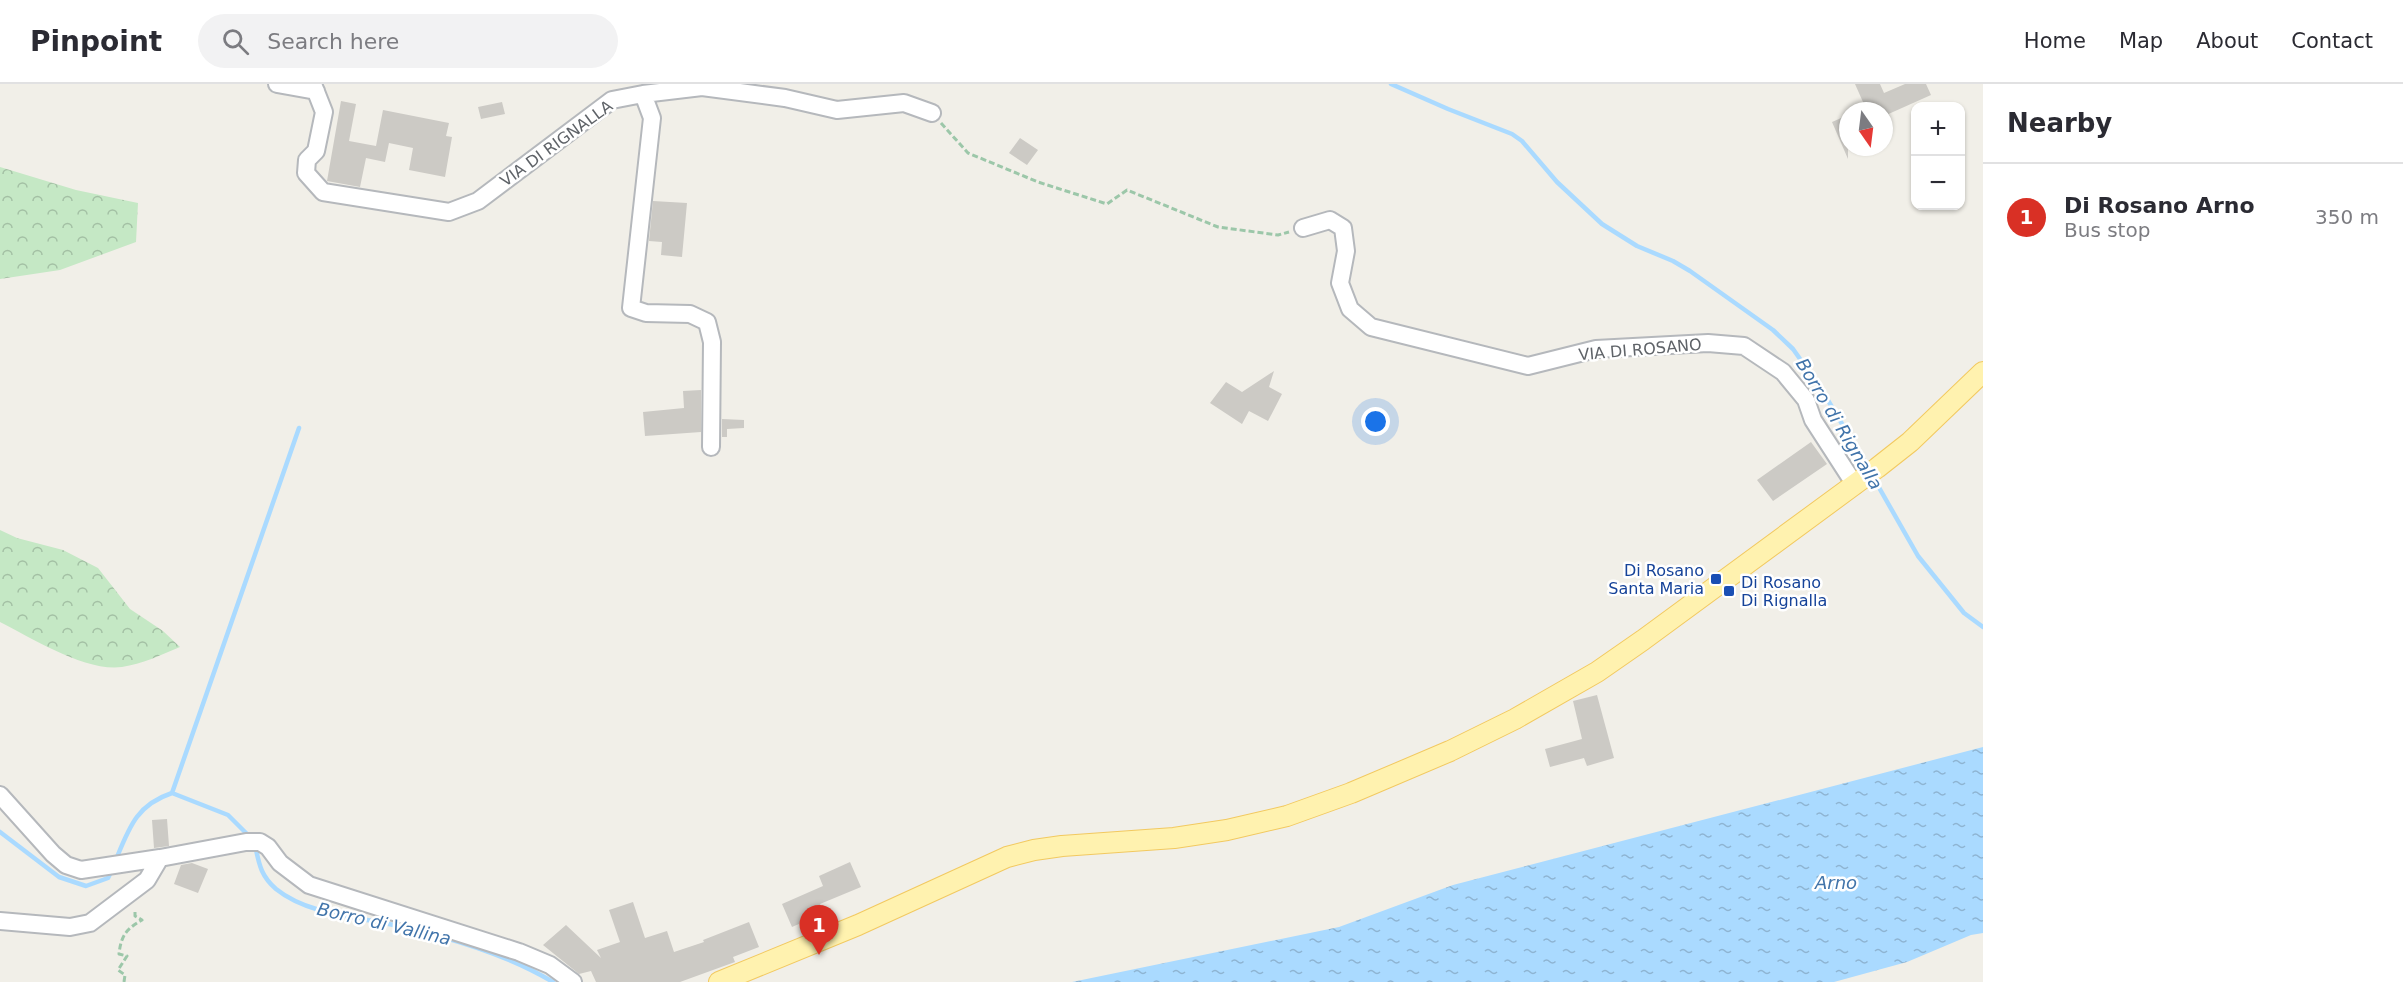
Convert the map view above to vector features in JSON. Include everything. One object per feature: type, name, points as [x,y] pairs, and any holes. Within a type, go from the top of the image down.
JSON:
[{"type":"main road","points":[[719,982],[858,925],[1007,857],[1062,846],[1174,838],[1227,830],[1287,816],[1351,793],[1450,751],[1515,719],[1597,672],[1866,477],[1910,442],[1983,372]]},
{"type":"street","points":[[277,84],[315,88]]},
{"type":"street","name":"VIA DI RIGNALLA","points":[[315,88],[324,112],[316,152],[308,160],[306,173],[323,192],[449,212],[478,201],[612,100],[702,87],[785,98],[837,110],[904,103],[932,113]]},
{"type":"street","points":[[643,94],[652,118],[631,308],[646,313],[690,314],[707,322],[712,342],[711,447]]},
{"type":"street","name":"VIA DI ROSANO","points":[[1303,228],[1330,220],[1343,228],[1346,251],[1340,283],[1350,309],[1371,327],[1528,366],[1596,349],[1708,344],[1744,346],[1783,372],[1806,400],[1813,420],[1866,477]]},
{"type":"street","points":[[0,795],[52,854],[66,865],[81,870],[253,842],[268,847],[280,863],[309,885],[519,952],[550,965],[573,982]]},
{"type":"street","points":[[0,921],[70,927],[90,923],[147,880],[160,858]]},
{"type":"path","points":[[932,113],[968,153],[1038,182],[1107,204],[1128,190],[1218,227],[1278,235],[1303,228]]},
{"type":"path","points":[[124,982],[125,975],[118,970],[126,957],[120,954],[121,940],[128,928],[142,920],[135,916],[135,906],[140,900],[134,890]]},
{"type":"green space","points":[[0,167],[76,190],[138,203],[136,242],[60,270],[0,279]]},
{"type":"green space","points":[[0,530],[17,538],[63,550],[98,568],[130,609],[163,631],[180,647],[137,664],[107,667],[59,652],[0,622]]},
{"type":"water","name":"Arno","points":[[1983,747],[1983,933],[1971,935],[1907,962],[1834,982],[1072,982],[1339,927],[1453,885]]},
{"type":"building","points":[[1855,84],[1880,84],[1884,93],[1905,84],[1926,84],[1931,95],[1893,112],[1893,102],[1863,102]]},
{"type":"building","points":[[341,101],[356,104],[349,141],[376,146],[383,110],[449,123],[446,136],[452,137],[445,177],[409,170],[413,148],[389,143],[385,162],[366,158],[360,187],[327,181]]},
{"type":"building","points":[[502,102],[505,114],[481,119],[478,107]]},
{"type":"building","points":[[1839,119],[1839,138],[1832,122]]},
{"type":"building","points":[[1020,138],[1038,150],[1027,165],[1009,153]]},
{"type":"building","points":[[653,201],[687,203],[682,257],[661,255],[662,242],[649,241]]},
{"type":"building","points":[[1274,371],[1269,387],[1282,394],[1268,421],[1249,411],[1242,424],[1210,403],[1226,382],[1242,392]]},
{"type":"building","points":[[701,390],[701,432],[645,436],[643,412],[684,408],[683,391]]},
{"type":"building","points":[[722,419],[744,420],[744,428],[727,429],[727,437],[722,437]]},
{"type":"building","points":[[1811,442],[1827,464],[1773,501],[1757,480]]},
{"type":"building","points":[[1597,695],[1614,758],[1587,766],[1584,758],[1550,767],[1545,749],[1582,739],[1573,701]]},
{"type":"building","points":[[167,819],[169,846],[154,848],[152,820]]},
{"type":"building","points":[[850,862],[861,887],[820,904],[824,913],[792,927],[782,904],[823,886],[819,876]]},
{"type":"building","points":[[192,863],[208,869],[198,893],[174,884],[181,865]]},
{"type":"building","points":[[633,902],[645,938],[667,931],[674,952],[704,942],[703,940],[749,922],[759,947],[733,957],[735,962],[680,982],[596,982],[591,971],[579,974],[543,945],[566,925],[601,958],[597,950],[620,942],[609,910]]},
{"type":"waterway","name":"Borro di Rignalla","points":[[1391,84],[1512,134],[1522,141],[1557,182],[1602,224],[1637,246],[1690,271],[1773,330],[1793,349],[1820,387],[1869,469]]},
{"type":"waterway","points":[[172,793],[299,428]]},
{"type":"waterway","name":"Borro di Rignalla","points":[[1873,477],[1918,556],[1964,613],[1983,627]]},
{"type":"waterway","name":"Borro di Vallina","points":[[115,862],[135,819],[150,804],[172,793],[228,815],[251,838]]},
{"type":"waterway","name":"Borro di Vallina","points":[[0,832],[59,877],[86,886],[108,878],[112,870]]},
{"type":"waterway","name":"Borro di Vallina","points":[[255,845],[261,868],[267,879],[289,898],[318,910],[398,926],[458,942],[497,955],[553,982]]},
{"type":"place","name":"Di Rosano Santa Maria","points":[[1716,579]]},
{"type":"place","name":"Di Rosano Di Rignalla","points":[[1729,591]]},
{"type":"place","name":"Di Rosano Arno","points":[[819,955]]}]
